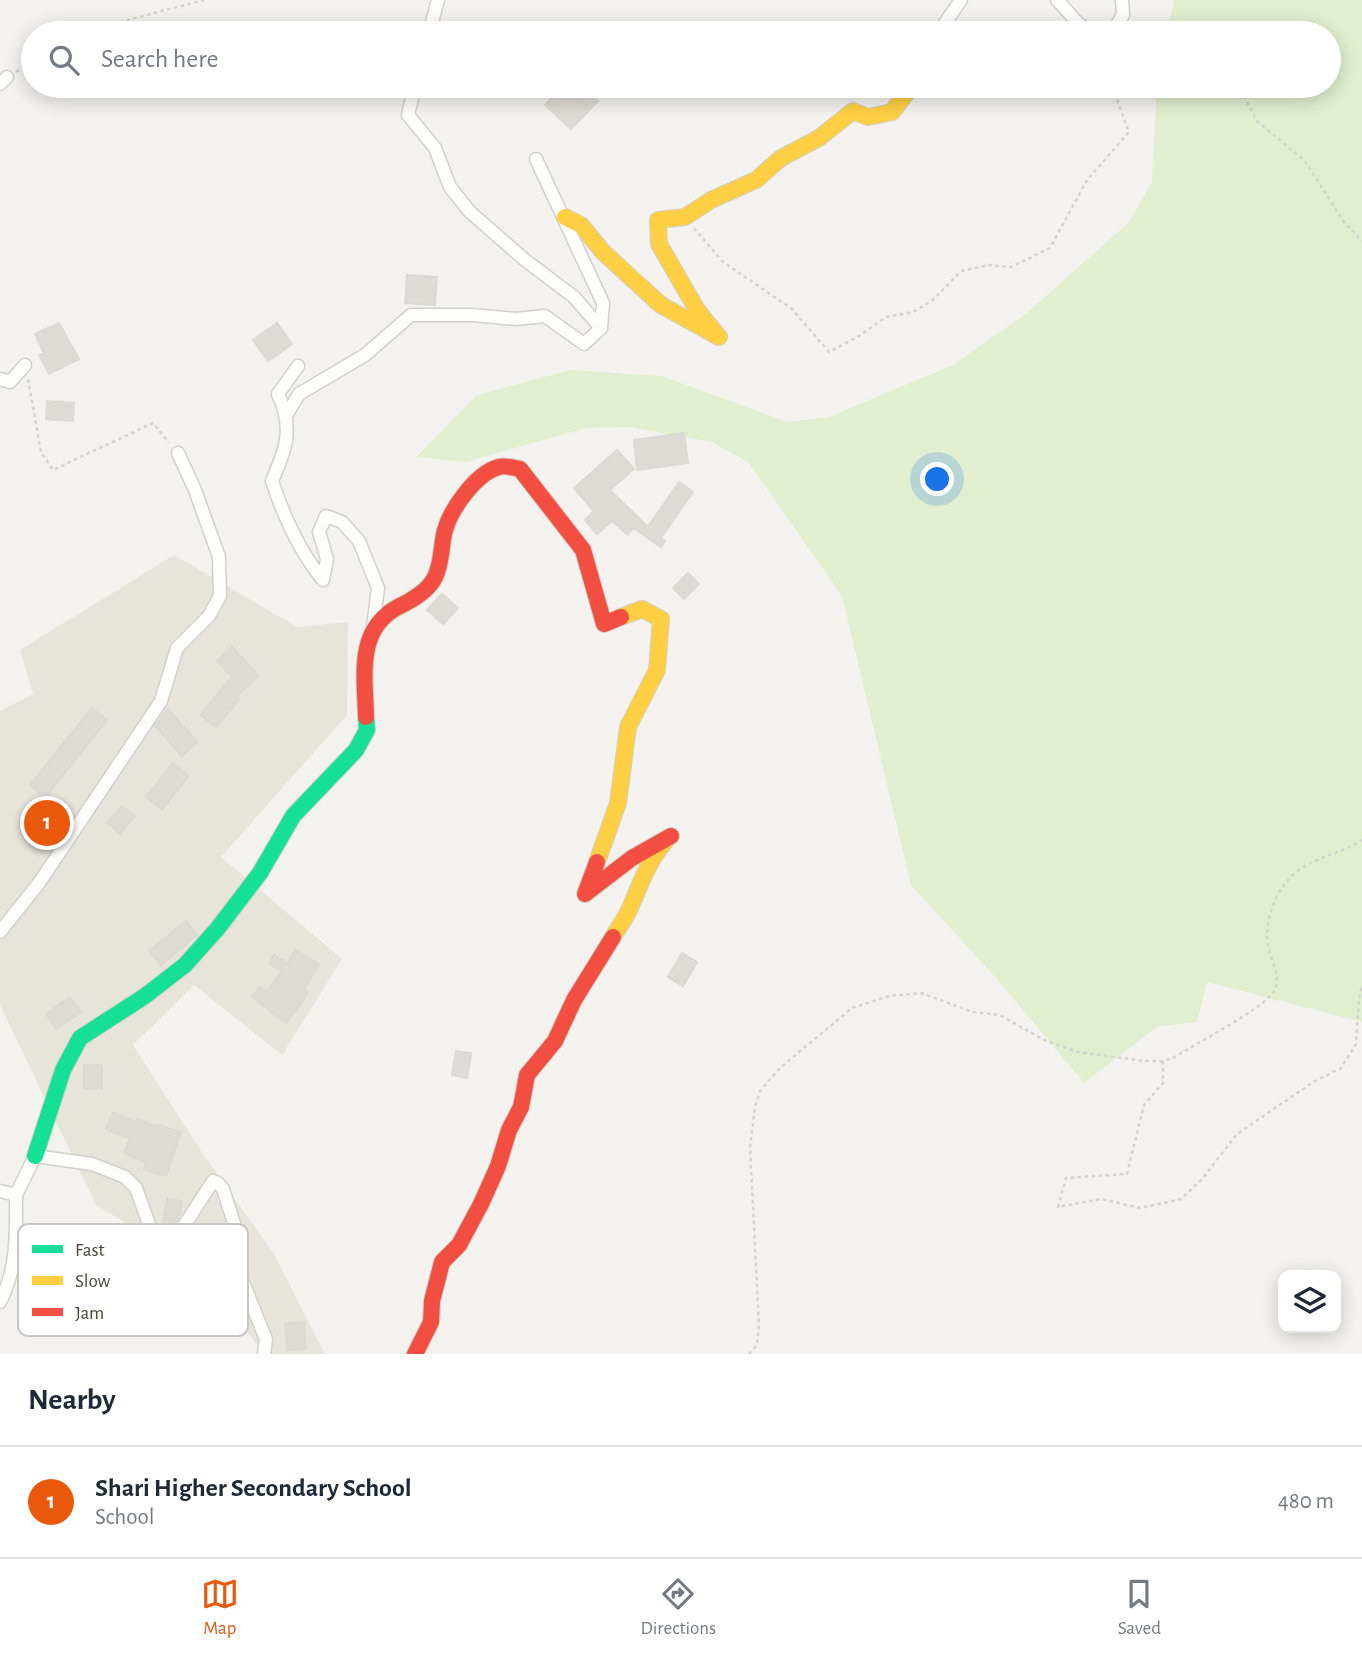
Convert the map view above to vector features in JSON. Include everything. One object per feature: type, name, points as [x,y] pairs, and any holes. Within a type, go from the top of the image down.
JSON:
[{"type":"street","points":[[432,21],[438,0]]},
{"type":"street","points":[[946,21],[961,0]]},
{"type":"street","points":[[1057,0],[1076,21]]},
{"type":"street","points":[[1119,21],[1123,15],[1122,0]]},
{"type":"street","points":[[412,98],[408,115],[435,148],[450,187],[470,212],[525,260],[574,297],[601,328]]},
{"type":"street","points":[[565,217],[581,225],[603,252],[661,305],[719,337],[697,310],[659,244],[658,220],[685,217],[711,200],[756,180],[781,158],[818,138],[853,111],[867,117],[892,112],[903,98]]},
{"type":"street","points":[[287,414],[299,394],[365,355],[411,315],[472,315],[516,319],[545,316],[584,344],[601,328],[603,303],[536,159]]},
{"type":"street","points":[[0,379],[10,382],[25,366]]},
{"type":"street","points":[[0,1302],[11,1280],[16,1240],[16,1195],[35,1156],[63,1070],[80,1038],[145,996],[185,965],[218,928],[260,873],[293,816],[356,750],[367,730],[364,661],[372,631],[378,588],[359,541],[342,522],[326,516],[319,532],[327,559],[323,580],[309,562],[284,517],[272,481],[286,446],[287,414],[278,394],[298,366]]},
{"type":"street","points":[[0,932],[39,883],[161,701],[177,648],[209,616],[220,596],[219,557],[195,490],[178,453]]},
{"type":"street","points":[[372,631],[385,614],[408,602],[430,585],[436,576],[446,527],[461,499],[477,480],[500,466],[520,469],[583,550],[604,624],[642,609],[661,619],[657,670],[628,726],[618,803],[585,894],[632,858],[671,836],[657,851],[629,909],[574,1000],[555,1041],[527,1075],[521,1107],[509,1130],[498,1166],[481,1204],[459,1245],[442,1262],[432,1301],[431,1322],[415,1354]]},
{"type":"street","points":[[35,1156],[92,1164],[125,1177],[136,1188],[149,1224]]},
{"type":"street","points":[[185,1224],[213,1181],[218,1182],[223,1189],[234,1224]]},
{"type":"street","points":[[0,1191],[16,1195]]},
{"type":"street","points":[[248,1295],[266,1339],[264,1354]]},
{"type":"path","points":[[124,21],[204,0]]},
{"type":"path","points":[[1123,15],[1128,21]]},
{"type":"path","points":[[4,81],[21,69]]},
{"type":"path","points":[[685,217],[722,261],[792,309],[829,352],[886,317],[913,312],[933,300],[961,271],[988,265],[1011,267],[1050,248],[1087,180],[1129,132],[1116,98]]},
{"type":"path","points":[[1245,98],[1257,121],[1305,161],[1344,222],[1362,241]]},
{"type":"path","points":[[25,366],[41,452],[53,470],[153,423],[178,453]]},
{"type":"path","points":[[749,1354],[757,1345],[760,1325],[750,1147],[755,1107],[760,1091],[781,1067],[852,1008],[889,996],[921,993],[973,1012],[1000,1015],[1044,1041],[1078,1052],[1144,1061],[1173,1058],[1255,1008],[1273,993],[1277,982],[1267,944],[1269,914],[1280,891],[1292,875],[1310,862],[1348,849],[1362,840]]},
{"type":"path","points":[[1163,1061],[1163,1083],[1144,1105],[1127,1174],[1066,1178],[1058,1207],[1101,1199],[1140,1208],[1181,1199],[1202,1179],[1237,1134],[1315,1081],[1341,1068],[1356,1044],[1362,986]]},
{"type":"shaded area","points":[[174,555],[297,627],[348,622],[347,715],[221,857],[342,959],[282,1055],[194,985],[133,1045],[201,1151],[274,1254],[325,1354],[264,1354],[248,1332],[248,1224],[127,1224],[96,1205],[0,1005],[0,711],[33,694],[20,650]]},
{"type":"green space","points":[[1174,0],[1362,0],[1362,1022],[1207,982],[1197,1022],[1157,1027],[1084,1083],[997,979],[911,885],[842,596],[749,463],[712,442],[629,427],[586,428],[466,462],[416,457],[477,395],[570,370],[662,376],[787,422],[829,417],[953,365],[1027,313],[1129,222],[1152,182],[1156,98],[1341,98],[1341,21],[1170,21]]},
{"type":"building","points":[[552,98],[595,98],[598,101],[571,129],[545,105]]},
{"type":"building","points":[[407,275],[437,277],[435,305],[405,303]]},
{"type":"building","points":[[59,323],[79,359],[49,374],[39,355],[44,353],[35,334]]},
{"type":"building","points":[[277,323],[292,344],[268,361],[253,340]]},
{"type":"building","points":[[47,401],[74,403],[73,421],[46,419]]},
{"type":"building","points":[[684,433],[688,463],[637,470],[634,440]]},
{"type":"building","points":[[617,450],[634,469],[610,490],[648,527],[679,482],[693,492],[661,538],[665,541],[661,547],[633,528],[628,535],[612,521],[597,534],[585,520],[594,511],[574,488]]},
{"type":"building","points":[[688,573],[699,584],[684,599],[673,588]]},
{"type":"building","points":[[442,594],[458,608],[443,624],[427,610]]},
{"type":"building","points":[[232,647],[259,676],[237,696],[240,699],[216,727],[200,715],[232,677],[217,661]]},
{"type":"building","points":[[92,708],[107,720],[45,798],[30,785]]},
{"type":"building","points":[[168,709],[197,742],[182,756],[155,726]]},
{"type":"building","points":[[173,763],[189,776],[162,809],[146,797]]},
{"type":"building","points":[[122,806],[135,816],[120,834],[107,823]]},
{"type":"building","points":[[186,921],[197,935],[161,965],[149,951]]},
{"type":"building","points":[[295,950],[319,964],[304,990],[308,992],[286,1023],[252,997],[260,987],[267,992],[281,971],[269,964],[274,955],[288,963]]},
{"type":"building","points":[[682,953],[697,962],[683,986],[668,977]]},
{"type":"building","points":[[70,997],[81,1012],[56,1029],[46,1014]]},
{"type":"building","points":[[456,1051],[471,1053],[467,1078],[452,1075]]},
{"type":"building","points":[[84,1065],[102,1065],[102,1089],[84,1089]]},
{"type":"building","points":[[113,1112],[137,1123],[138,1119],[157,1127],[158,1125],[181,1132],[166,1176],[144,1169],[146,1162],[124,1153],[130,1139],[106,1129]]},
{"type":"building","points":[[167,1199],[182,1201],[179,1218],[173,1224],[163,1224]]},
{"type":"building","points":[[304,1322],[306,1349],[287,1350],[285,1324]]},
{"type":"traffic: fast","points":[[35,1156],[63,1070],[80,1038],[145,996],[185,965],[218,928],[260,873],[293,816],[356,750],[367,730],[366,717]]},
{"type":"traffic: slow","points":[[565,217],[581,225],[603,252],[661,305],[719,337],[697,310],[659,244],[658,220],[685,217],[711,200],[756,180],[781,158],[819,138],[853,111],[868,117],[892,112],[903,98]]},
{"type":"traffic: slow","points":[[597,862],[618,803],[628,727],[657,670],[661,619],[642,609],[621,617]]},
{"type":"traffic: slow","points":[[613,937],[628,912],[649,865],[665,842]]},
{"type":"traffic: jam","points":[[366,717],[366,655],[375,628],[385,616],[429,586],[439,566],[445,530],[453,512],[473,484],[499,467],[520,469],[583,550],[604,624],[621,617]]},
{"type":"traffic: jam","points":[[597,862],[585,894],[632,858],[671,836]]},
{"type":"traffic: jam","points":[[415,1354],[431,1322],[432,1301],[442,1262],[459,1245],[481,1204],[498,1166],[509,1130],[521,1107],[527,1075],[555,1041],[574,1000],[613,937]]},
{"type":"place","name":"Shari Higher Secondary School","points":[[47,823]]}]
